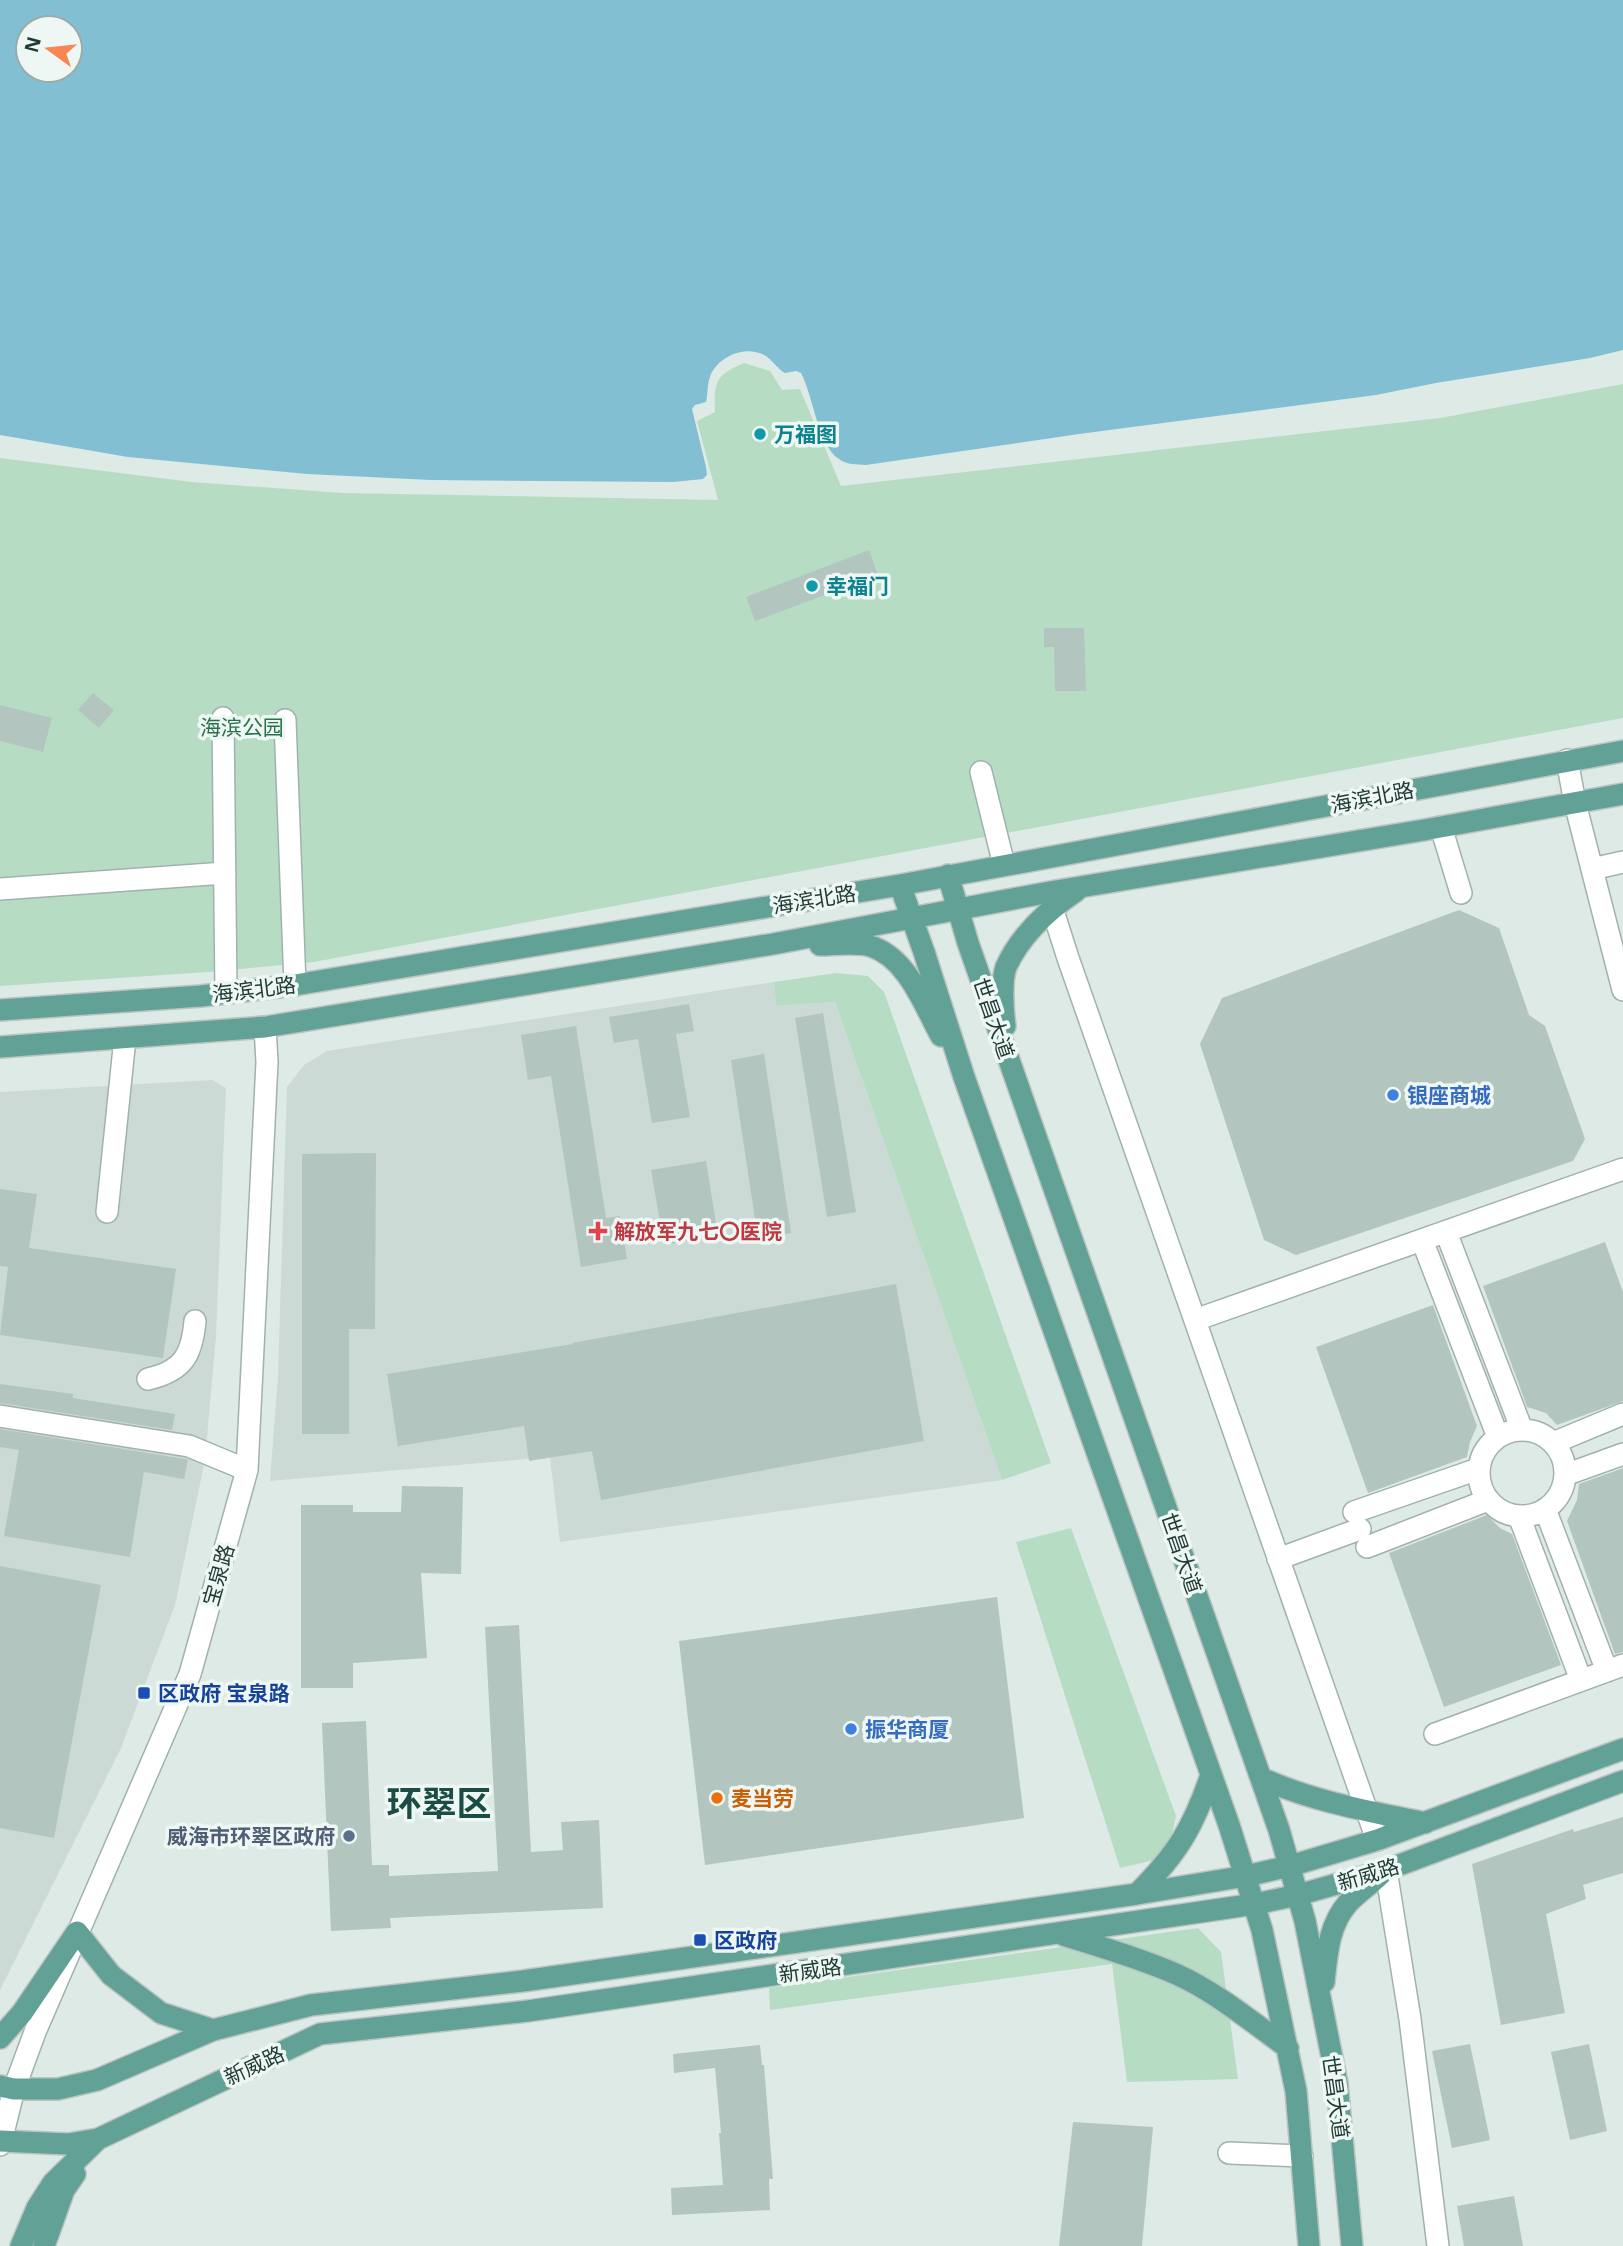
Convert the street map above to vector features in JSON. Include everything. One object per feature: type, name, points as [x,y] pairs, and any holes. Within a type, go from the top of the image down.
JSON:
[{"type":"main road","name":"海滨北路","points":[[0,1010],[226,993],[295,985],[900,885],[1623,751]]},
{"type":"main road","name":"海滨北路","points":[[0,1047],[265,1027],[773,944],[958,909],[1051,900],[1082,887],[1623,794]]},
{"type":"main road","name":"世昌大道","points":[[948,875],[968,943],[1290,1866],[1337,2083],[1352,2246]]},
{"type":"main road","name":"世昌大道","points":[[900,885],[964,1077],[1255,1904],[1296,2091],[1309,2246]]},
{"type":"main road","points":[[1014,1073],[1003,1011],[1005,969],[1051,900]]},
{"type":"main road","points":[[773,944],[869,946],[891,957],[911,980],[964,1077]]},
{"type":"main road","name":"新威路","points":[[7,2088],[58,2089],[97,2080],[213,2030],[311,2005],[497,1983],[1137,1894],[1246,1876],[1377,1840],[1623,1749]]},
{"type":"main road","points":[[1137,1894],[1164,1867],[1184,1838],[1203,1800],[1211,1775]]},
{"type":"main road","points":[[1261,1778],[1308,1797],[1425,1823]]},
{"type":"main road","name":"新威路","points":[[0,2143],[68,2144],[98,2140],[320,2034],[502,2014],[1255,1904],[1298,1895],[1386,1870],[1623,1781]]},
{"type":"main road","points":[[1322,2009],[1330,1936],[1339,1916],[1348,1902],[1386,1870]]},
{"type":"main road","points":[[0,2038],[22,2012],[77,1932],[111,1975],[161,2013],[213,2030]]},
{"type":"main road","points":[[1058,1933],[1176,1974],[1228,2005],[1288,2048]]},
{"type":"main road","points":[[21,2246],[37,2208],[53,2183],[98,2140]]},
{"type":"main road","points":[[44,2246],[64,2190],[98,2140]]},
{"type":"street","points":[[223,718],[226,993]]},
{"type":"street","points":[[285,720],[295,985]]},
{"type":"street","points":[[1567,760],[1575,803],[1623,990]]},
{"type":"street","points":[[981,772],[1004,865]]},
{"type":"street","points":[[1441,827],[1461,893]]},
{"type":"street","points":[[1592,869],[1623,862]]},
{"type":"street","points":[[0,889],[225,873]]},
{"type":"street","points":[[1051,900],[1377,1840]]},
{"type":"street","name":"宝泉路","points":[[0,2143],[7,2088],[35,2032],[190,1674],[247,1470],[266,1076],[265,1027]]},
{"type":"street","points":[[107,1212],[125,1038]]},
{"type":"street","points":[[1195,1320],[1623,1170]]},
{"type":"street","points":[[1446,1232],[1522,1430]]},
{"type":"street","points":[[1422,1240],[1498,1437]]},
{"type":"street","points":[[148,1379],[165,1375],[183,1363],[193,1342],[194,1321]]},
{"type":"street","points":[[1553,1443],[1623,1414]]},
{"type":"street","points":[[0,1416],[189,1446],[247,1470]]},
{"type":"street","points":[[1522,1430],[1533,1430],[1553,1443],[1564,1461],[1565,1475],[1556,1500],[1533,1515],[1519,1516],[1506,1514],[1494,1506],[1479,1483],[1478,1469],[1482,1454],[1491,1442],[1504,1433],[1522,1430]]},
{"type":"street","points":[[1565,1475],[1623,1454]]},
{"type":"street","points":[[1360,1530],[1478,1469]]},
{"type":"street","points":[[1278,1559],[1360,1530],[1489,1500]]},
{"type":"street","points":[[1435,1734],[1615,1668],[1545,1509]]},
{"type":"street","points":[[1519,1516],[1581,1680]]},
{"type":"street","points":[[1386,1870],[1409,2019],[1438,2246]]},
{"type":"street","points":[[497,1983],[502,2014]]},
{"type":"street","points":[[1228,2153],[1302,2156]]},
{"type":"shaded area","name":"解放军九七〇医院","points":[[774,982],[776,1006],[835,1002],[1002,1480],[560,1542],[550,1457],[270,1481],[278,1375],[287,1087],[304,1065],[327,1051]]},
{"type":"shaded area","points":[[212,1080],[226,1088],[216,1336],[205,1460],[175,1605],[121,1748],[0,1990],[0,1092]]},
{"type":"green space","name":"海滨公园","points":[[744,363],[770,371],[782,390],[800,389],[841,486],[1440,418],[1623,384],[1623,718],[314,962],[0,986],[0,458],[192,482],[343,493],[718,500],[697,421],[715,412],[716,386],[722,376]]},
{"type":"green space","points":[[836,973],[868,976],[884,992],[1051,1463],[1002,1480],[835,1002],[776,1006],[774,982]]},
{"type":"green space","points":[[1071,1528],[1176,1816],[1167,1857],[1120,1868],[1016,1542]]},
{"type":"green space","points":[[1198,1928],[1221,1952],[1238,2079],[1127,2082],[1112,1964],[770,2010],[769,1988]]},
{"type":"water","points":[[0,0],[1623,0],[1623,350],[1376,395],[866,465],[845,462],[832,452],[821,432],[801,373],[785,373],[770,359],[757,352],[741,352],[720,362],[710,377],[706,402],[695,405],[692,409],[707,475],[703,479],[673,482],[431,480],[307,474],[128,457],[0,435]]},
{"type":"building","name":"幸福门","points":[[869,550],[878,575],[755,621],[746,597]]},
{"type":"building","points":[[1044,628],[1084,628],[1086,691],[1055,691],[1054,647],[1044,647]]},
{"type":"building","points":[[93,693],[114,710],[99,728],[78,710]]},
{"type":"building","points":[[0,705],[52,718],[43,752],[0,741]]},
{"type":"building","name":"银座商城","points":[[1459,910],[1499,928],[1529,1015],[1545,1026],[1585,1139],[1573,1161],[1296,1255],[1264,1240],[1200,1044],[1222,998]]},
{"type":"building","points":[[689,1004],[694,1031],[676,1034],[690,1117],[652,1123],[638,1039],[614,1043],[609,1017]]},
{"type":"building","points":[[823,1013],[856,1212],[827,1217],[795,1018]]},
{"type":"building","points":[[576,1026],[606,1218],[620,1216],[627,1259],[581,1267],[551,1076],[528,1080],[521,1035]]},
{"type":"building","points":[[764,1054],[791,1233],[758,1239],[731,1060]]},
{"type":"building","points":[[376,1153],[375,1329],[349,1329],[349,1434],[302,1434],[302,1154]]},
{"type":"building","points":[[706,1161],[718,1236],[664,1245],[651,1170]]},
{"type":"building","points":[[0,1189],[37,1194],[29,1248],[176,1269],[163,1358],[0,1335],[8,1267],[0,1266]]},
{"type":"building","points":[[1605,1242],[1623,1292],[1623,1401],[1557,1425],[1546,1413],[1527,1407],[1483,1286]]},
{"type":"building","points":[[896,1284],[924,1441],[601,1500],[592,1451],[529,1461],[524,1426],[398,1446],[387,1374],[573,1344]]},
{"type":"building","points":[[1433,1305],[1477,1426],[1467,1457],[1368,1493],[1316,1347]]},
{"type":"building","points":[[0,1384],[73,1394],[73,1398],[175,1414],[172,1430],[0,1403]]},
{"type":"building","points":[[0,1429],[185,1459],[188,1460],[184,1479],[144,1472],[130,1557],[4,1536],[19,1450],[0,1447]]},
{"type":"building","points":[[1623,1468],[1623,1652],[1615,1654],[1567,1521],[1577,1500],[1579,1484]]},
{"type":"building","points":[[402,1486],[463,1487],[461,1574],[421,1573],[427,1658],[353,1663],[353,1688],[301,1688],[301,1505],[353,1505],[353,1512],[401,1512]]},
{"type":"building","points":[[1487,1515],[1500,1528],[1512,1534],[1561,1665],[1444,1707],[1389,1553]]},
{"type":"building","points":[[0,1566],[101,1585],[54,1838],[0,1828]]},
{"type":"building","name":"振华商厦","points":[[997,1597],[1024,1818],[705,1865],[679,1641]]},
{"type":"building","name":"威海市环翠区政府","points":[[519,1625],[531,1852],[563,1850],[561,1822],[599,1820],[603,1908],[390,1918],[391,1928],[331,1931],[322,1723],[366,1721],[372,1865],[389,1865],[389,1876],[498,1871],[485,1627]]},
{"type":"building","points":[[1623,1817],[1623,1873],[1583,1885],[1586,1899],[1546,1914],[1565,2013],[1501,2025],[1472,1864],[1573,1829],[1574,1832]]},
{"type":"building","points":[[1470,2044],[1490,2140],[1452,2148],[1432,2051]]},
{"type":"building","points":[[1589,2044],[1607,2131],[1570,2140],[1551,2052]]},
{"type":"building","points":[[760,2045],[773,2179],[769,2179],[770,2210],[672,2215],[671,2188],[723,2185],[715,2068],[674,2073],[673,2054]]},
{"type":"building","points":[[1073,2122],[1153,2127],[1142,2246],[1059,2246]]},
{"type":"building","points":[[1514,2196],[1523,2246],[1464,2246],[1457,2206]]},
{"type":"place","name":"万福图","points":[[760,434]]},
{"type":"place","name":"幸福门","points":[[812,586]]},
{"type":"place","name":"银座商城","points":[[1393,1095]]},
{"type":"place","name":"解放军九七〇医院","points":[[598,1231]]},
{"type":"place","name":"区政府 宝泉路","points":[[144,1693]]},
{"type":"place","name":"振华商厦","points":[[851,1729]]},
{"type":"place","name":"麦当劳","points":[[717,1798]]},
{"type":"place","name":"威海市环翠区政府","points":[[349,1836]]},
{"type":"place","name":"区政府","points":[[700,1940]]},
{"type":"district","name":"环翠区","points":[[439,1802]]}]
